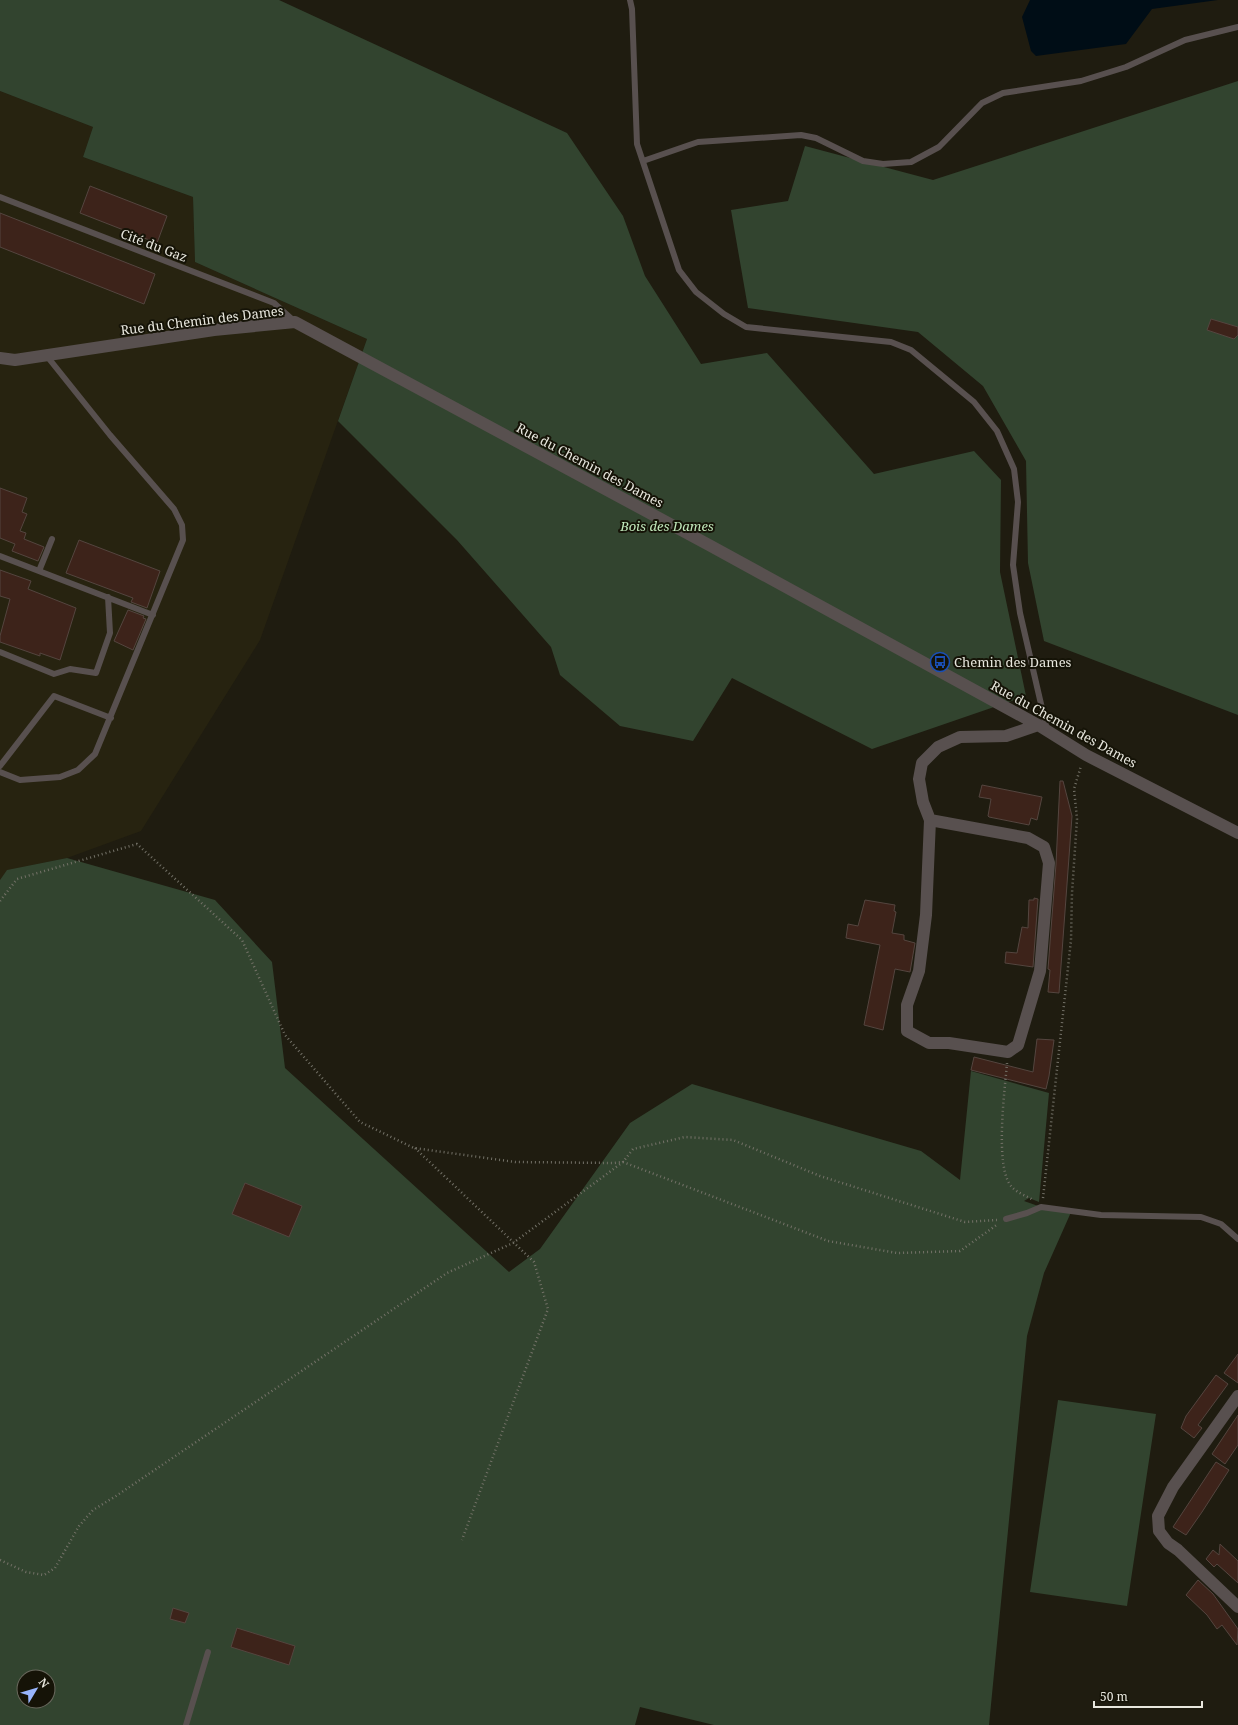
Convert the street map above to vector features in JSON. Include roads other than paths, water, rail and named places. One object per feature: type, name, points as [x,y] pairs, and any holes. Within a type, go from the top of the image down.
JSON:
[{"type":"street","name":"Rue du Chemin des Dames","points":[[0,358],[15,360],[214,330],[295,322],[709,545],[1043,728],[1086,755],[1238,833]]},
{"type":"street","points":[[930,820],[1028,838],[1044,847],[1049,863],[1040,971],[1018,1045],[1008,1052],[949,1043],[929,1043],[907,1031],[907,1005],[919,972],[926,915],[930,820],[923,802],[919,779],[922,763],[938,747],[960,737],[1006,736],[1043,728]]},
{"type":"street","points":[[1238,1396],[1173,1487],[1158,1516],[1159,1531],[1168,1543],[1178,1550],[1238,1607]]},
{"type":"lane","points":[[630,0],[632,9],[638,144],[679,270],[696,292],[724,314],[746,327],[891,342],[911,350],[974,402],[997,431],[1014,469],[1018,502],[1013,565],[1020,613],[1043,728]]},
{"type":"lane","points":[[643,161],[698,142],[801,134],[816,138],[863,161],[883,164],[911,162],[939,147],[982,103],[1003,93],[1081,81],[1126,67],[1185,40],[1238,27]]},
{"type":"lane","name":"Cité du Gaz","points":[[0,197],[274,303],[295,322]]},
{"type":"lane","points":[[0,772],[20,780],[60,777],[78,770],[96,754],[183,540],[182,525],[174,509],[110,435],[46,355]]},
{"type":"lane","points":[[39,571],[52,539]]},
{"type":"lane","points":[[0,556],[153,615]]},
{"type":"lane","points":[[0,652],[54,674],[70,669],[96,673],[110,633],[108,597]]},
{"type":"lane","points":[[0,766],[54,696],[111,718]]},
{"type":"lane","points":[[1006,1219],[1041,1207],[1101,1215],[1201,1217],[1221,1224],[1238,1239]]},
{"type":"lane","points":[[186,1725],[208,1652]]},
{"type":"place","name":"Chemin des Dames","points":[[940,662]]},
{"type":"park label","name":"Bois des Dames","points":[[667,526]]}]
